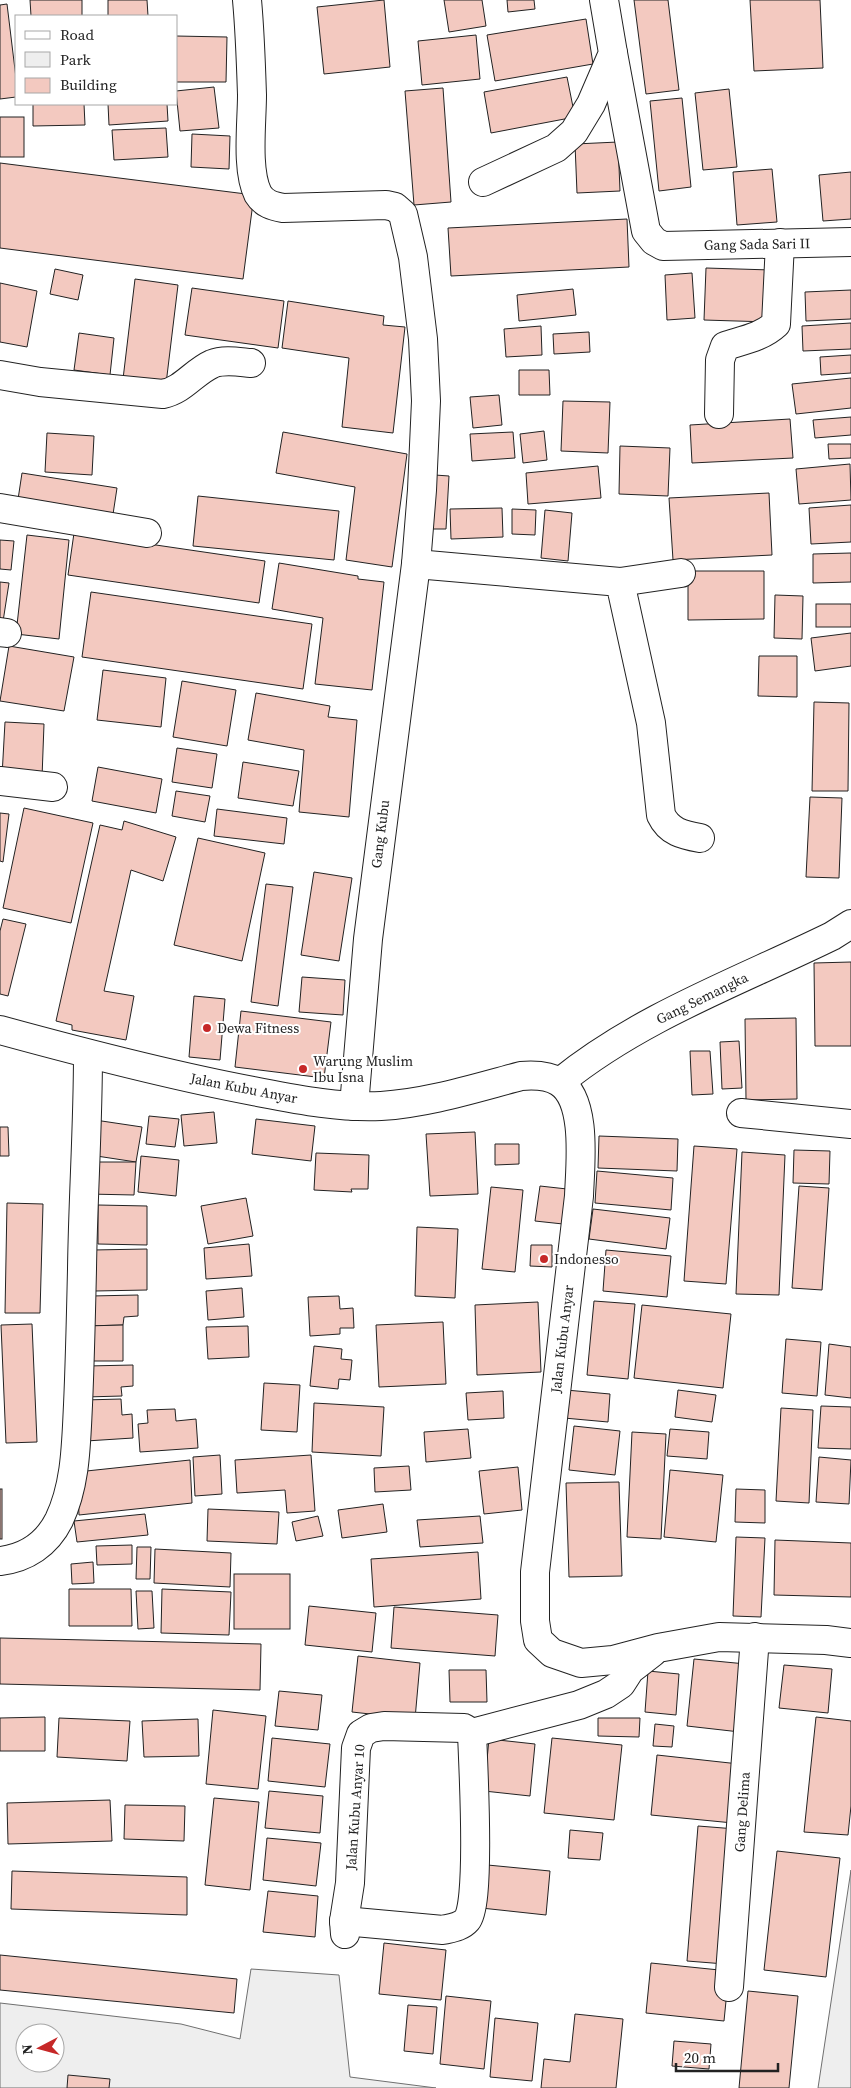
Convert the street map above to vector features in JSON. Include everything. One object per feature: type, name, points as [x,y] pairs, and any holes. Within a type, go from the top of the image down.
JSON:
[{"type":"street","name":"Gang Kubu","points":[[247,0],[251,61],[252,179],[259,196],[269,205],[284,208],[386,205],[395,207],[403,214],[413,257],[423,339],[426,402],[416,564],[368,938],[354,1106]]},
{"type":"street","points":[[483,182],[556,148],[574,132],[591,104],[613,53],[604,0]]},
{"type":"street","name":"Gang Sada Sari II","points":[[613,53],[646,231],[654,241],[663,246],[851,242]]},
{"type":"street","points":[[719,414],[720,360],[725,346],[757,337],[767,332],[776,324],[780,243]]},
{"type":"street","points":[[0,375],[40,382],[163,394],[177,389],[213,364],[227,361],[251,363]]},
{"type":"street","points":[[0,508],[147,533]]},
{"type":"street","points":[[416,564],[620,582],[680,573]]},
{"type":"street","points":[[620,582],[651,723],[661,815],[665,825],[672,830],[682,835],[700,838]]},
{"type":"street","points":[[0,781],[53,787]]},
{"type":"street","name":"Gang Semangka","points":[[560,1082],[589,1058],[621,1038],[694,1001],[832,936],[851,924]]},
{"type":"street","name":"Jalan Kubu Anyar","points":[[0,1030],[88,1054],[223,1085],[295,1099],[354,1106],[381,1106],[422,1101],[521,1076],[535,1075],[560,1082],[571,1096],[578,1110],[580,1138],[579,1196],[535,1564],[535,1621],[538,1640],[552,1653],[581,1663],[614,1660],[658,1648],[719,1637],[755,1637],[851,1643]]},
{"type":"street","points":[[0,1561],[17,1559],[39,1546],[58,1521],[73,1473],[80,1362],[82,1248],[88,1132],[88,1054]]},
{"type":"street","points":[[741,1113],[851,1124]]},
{"type":"street","name":"Gang Delima","points":[[729,1987],[755,1637]]},
{"type":"street","name":"Jalan Kubu Anyar 10","points":[[472,1733],[475,1852],[472,1902],[468,1919],[457,1927],[443,1930],[344,1928],[350,1883],[356,1748],[361,1734],[371,1728],[384,1726],[464,1728],[472,1733],[579,1705],[606,1694],[620,1684],[630,1670],[658,1648]]},
{"type":"green space","points":[[851,1870],[851,2088],[818,2088]]},
{"type":"green space","points":[[251,1969],[339,1975],[350,2077],[436,2088],[0,2088],[0,2003],[181,2024],[240,2039]]},
{"type":"building","points":[[30,0],[82,0],[82,15],[31,15]]},
{"type":"building","points":[[108,0],[147,0],[148,15],[108,15]]},
{"type":"building","points":[[384,0],[390,67],[324,74],[317,7]]},
{"type":"building","points":[[444,0],[482,0],[486,26],[449,32]]},
{"type":"building","points":[[507,0],[534,0],[535,9],[508,12]]},
{"type":"building","points":[[634,0],[668,0],[679,90],[646,94]]},
{"type":"building","points":[[750,0],[820,0],[823,68],[754,71]]},
{"type":"building","points":[[7,4],[15,70],[15,97],[0,99],[0,5]]},
{"type":"building","points":[[586,19],[593,64],[495,81],[487,35]]},
{"type":"building","points":[[476,35],[480,79],[422,85],[418,41]]},
{"type":"building","points":[[178,36],[227,37],[226,82],[178,82]]},
{"type":"building","points":[[567,77],[575,117],[491,133],[484,92]]},
{"type":"building","points":[[214,87],[219,128],[180,131],[178,91]]},
{"type":"building","points":[[443,88],[451,202],[414,205],[405,91]]},
{"type":"building","points":[[729,89],[737,167],[703,170],[695,93]]},
{"type":"building","points":[[682,98],[691,187],[659,191],[650,101]]},
{"type":"building","points":[[33,105],[84,105],[85,125],[33,126]]},
{"type":"building","points":[[108,105],[167,105],[168,121],[109,125]]},
{"type":"building","points":[[0,117],[24,117],[24,157],[0,157]]},
{"type":"building","points":[[166,128],[168,157],[114,160],[112,130]]},
{"type":"building","points":[[192,134],[230,136],[229,169],[191,167]]},
{"type":"building","points":[[618,142],[620,191],[577,193],[575,144]]},
{"type":"building","points":[[0,163],[254,195],[243,279],[0,248]]},
{"type":"building","points":[[772,169],[777,222],[737,225],[733,172]]},
{"type":"building","points":[[851,172],[851,219],[823,221],[819,175]]},
{"type":"building","points":[[627,219],[629,267],[451,276],[448,228]]},
{"type":"building","points":[[706,268],[771,270],[769,322],[704,320]]},
{"type":"building","points":[[55,269],[83,275],[78,300],[50,294]]},
{"type":"building","points":[[692,273],[695,318],[667,320],[665,275]]},
{"type":"building","points":[[135,279],[178,285],[166,384],[123,379]]},
{"type":"building","points":[[0,283],[37,291],[27,347],[0,342]]},
{"type":"building","points":[[192,288],[284,301],[278,348],[185,335]]},
{"type":"building","points":[[573,289],[576,315],[519,321],[517,295]]},
{"type":"building","points":[[851,290],[851,319],[806,321],[805,292]]},
{"type":"building","points":[[288,301],[384,316],[383,325],[405,327],[393,433],[342,427],[349,358],[282,348]]},
{"type":"building","points":[[851,323],[851,349],[803,351],[802,326]]},
{"type":"building","points":[[541,326],[542,355],[506,357],[504,329]]},
{"type":"building","points":[[589,332],[590,352],[554,354],[553,334]]},
{"type":"building","points":[[79,333],[114,338],[110,375],[74,370]]},
{"type":"building","points":[[851,355],[851,373],[821,375],[820,357]]},
{"type":"building","points":[[519,370],[549,370],[550,395],[519,395]]},
{"type":"building","points":[[851,378],[851,408],[796,414],[792,384]]},
{"type":"building","points":[[499,395],[502,425],[473,428],[470,397]]},
{"type":"building","points":[[563,401],[610,402],[608,453],[561,451]]},
{"type":"building","points":[[851,417],[851,435],[815,438],[813,420]]},
{"type":"building","points":[[790,419],[793,458],[692,463],[690,425]]},
{"type":"building","points":[[544,431],[547,460],[523,463],[520,434]]},
{"type":"building","points":[[283,432],[407,454],[392,567],[346,560],[355,487],[276,473]]},
{"type":"building","points":[[513,432],[515,458],[472,461],[470,434]]},
{"type":"building","points":[[47,433],[94,436],[92,475],[45,472]]},
{"type":"building","points":[[828,444],[851,444],[851,458],[829,459]]},
{"type":"building","points":[[620,446],[670,448],[668,496],[619,494]]},
{"type":"building","points":[[850,464],[851,500],[799,504],[796,469]]},
{"type":"building","points":[[598,466],[601,498],[528,504],[526,473]]},
{"type":"building","points":[[22,473],[117,488],[112,521],[17,506]]},
{"type":"building","points":[[435,475],[449,476],[446,529],[431,529]]},
{"type":"building","points":[[769,493],[772,555],[673,560],[669,498]]},
{"type":"building","points":[[198,496],[339,511],[334,560],[193,546]]},
{"type":"building","points":[[851,505],[851,542],[811,544],[809,508]]},
{"type":"building","points":[[502,508],[503,537],[451,539],[450,509]]},
{"type":"building","points":[[512,509],[536,510],[535,535],[512,534]]},
{"type":"building","points":[[545,510],[572,513],[568,561],[541,558]]},
{"type":"building","points":[[74,533],[265,561],[259,603],[68,575]]},
{"type":"building","points":[[27,535],[69,540],[59,639],[16,634]]},
{"type":"building","points":[[0,540],[14,541],[11,570],[0,569]]},
{"type":"building","points":[[851,553],[851,582],[813,583],[813,554]]},
{"type":"building","points":[[279,563],[358,576],[358,579],[384,582],[372,690],[315,684],[323,618],[272,609]]},
{"type":"building","points":[[688,571],[764,571],[764,619],[688,620]]},
{"type":"building","points":[[0,582],[9,583],[2,628],[0,628]]},
{"type":"building","points":[[91,592],[312,624],[303,689],[82,657]]},
{"type":"building","points":[[775,595],[803,596],[802,639],[774,638]]},
{"type":"building","points":[[816,604],[851,604],[851,627],[816,627]]},
{"type":"building","points":[[851,633],[851,666],[815,671],[811,638]]},
{"type":"building","points":[[9,646],[74,657],[64,711],[0,701]]},
{"type":"building","points":[[759,656],[797,656],[797,697],[758,696]]},
{"type":"building","points":[[103,670],[166,678],[161,727],[97,720]]},
{"type":"building","points":[[182,681],[236,690],[227,746],[173,737]]},
{"type":"building","points":[[256,693],[330,706],[328,717],[357,720],[349,817],[299,812],[304,750],[248,740]]},
{"type":"building","points":[[814,702],[849,703],[848,791],[812,791]]},
{"type":"building","points":[[5,722],[44,724],[42,778],[2,776]]},
{"type":"building","points":[[177,748],[217,754],[212,788],[172,782]]},
{"type":"building","points":[[243,762],[299,771],[293,806],[238,798]]},
{"type":"building","points":[[98,767],[162,779],[156,813],[92,801]]},
{"type":"building","points":[[176,791],[210,796],[205,822],[172,816]]},
{"type":"building","points":[[810,797],[842,798],[839,878],[806,877]]},
{"type":"building","points":[[24,808],[93,823],[71,923],[3,908]]},
{"type":"building","points":[[217,809],[287,818],[284,844],[214,836]]},
{"type":"building","points":[[0,813],[9,814],[3,862],[0,861]]},
{"type":"building","points":[[124,821],[176,837],[163,881],[131,870],[104,991],[134,996],[126,1040],[72,1030],[72,1025],[56,1021],[100,825],[122,830]]},
{"type":"building","points":[[198,838],[265,853],[242,961],[174,945]]},
{"type":"building","points":[[314,872],[352,878],[339,961],[301,955]]},
{"type":"building","points":[[266,884],[293,887],[278,1006],[251,1002]]},
{"type":"building","points":[[3,919],[26,924],[8,996],[0,994],[0,931]]},
{"type":"building","points":[[851,962],[851,1046],[815,1046],[814,963]]},
{"type":"building","points":[[302,977],[345,980],[343,1015],[299,1012]]},
{"type":"building","name":"Dewa Fitness","points":[[194,996],[225,999],[220,1060],[189,1057]]},
{"type":"building","points":[[241,1011],[331,1022],[324,1078],[235,1067]]},
{"type":"building","points":[[796,1018],[797,1099],[746,1100],[745,1019]]},
{"type":"building","points":[[739,1041],[742,1088],[722,1089],[720,1042]]},
{"type":"building","points":[[690,1051],[710,1051],[713,1094],[692,1095]]},
{"type":"building","points":[[214,1112],[217,1143],[184,1146],[181,1115]]},
{"type":"building","points":[[149,1116],[179,1119],[175,1147],[146,1144]]},
{"type":"building","points":[[256,1119],[315,1126],[311,1161],[252,1154]]},
{"type":"building","points":[[95,1120],[142,1127],[136,1162],[90,1155]]},
{"type":"building","points":[[0,1127],[8,1127],[9,1156],[0,1156]]},
{"type":"building","points":[[475,1132],[478,1194],[430,1196],[426,1134]]},
{"type":"building","points":[[599,1136],[678,1139],[677,1171],[598,1168]]},
{"type":"building","points":[[495,1144],[519,1144],[519,1164],[495,1165]]},
{"type":"building","points":[[694,1146],[737,1149],[726,1284],[684,1281]]},
{"type":"building","points":[[794,1150],[830,1151],[829,1184],[793,1183]]},
{"type":"building","points":[[742,1152],[785,1155],[779,1295],[736,1294]]},
{"type":"building","points":[[316,1153],[369,1155],[368,1189],[351,1189],[352,1192],[314,1190]]},
{"type":"building","points":[[141,1156],[179,1160],[176,1196],[138,1192]]},
{"type":"building","points":[[89,1162],[136,1162],[134,1195],[88,1194]]},
{"type":"building","points":[[597,1171],[673,1178],[671,1210],[595,1203]]},
{"type":"building","points":[[540,1186],[567,1189],[563,1224],[535,1221]]},
{"type":"building","points":[[799,1186],[829,1188],[822,1290],[792,1288]]},
{"type":"building","points":[[491,1187],[523,1190],[515,1272],[482,1269]]},
{"type":"building","points":[[246,1198],[253,1236],[208,1244],[201,1206]]},
{"type":"building","points":[[7,1203],[43,1204],[40,1313],[5,1313]]},
{"type":"building","points":[[98,1205],[147,1206],[147,1245],[98,1244]]},
{"type":"building","points":[[593,1209],[670,1218],[666,1249],[589,1239]]},
{"type":"building","points":[[417,1227],[458,1229],[455,1298],[415,1296]]},
{"type":"building","points":[[249,1244],[252,1276],[206,1279],[204,1248]]},
{"type":"building","points":[[531,1245],[552,1245],[552,1267],[530,1266]]},
{"type":"building","points":[[147,1249],[147,1290],[95,1291],[93,1250]]},
{"type":"building","points":[[606,1250],[671,1256],[667,1297],[603,1291]]},
{"type":"building","points":[[242,1288],[244,1317],[208,1320],[206,1291]]},
{"type":"building","points":[[138,1295],[138,1316],[124,1317],[123,1325],[85,1326],[91,1296]]},
{"type":"building","points":[[339,1296],[340,1309],[353,1308],[354,1328],[340,1328],[340,1334],[310,1336],[308,1297]]},
{"type":"building","points":[[594,1301],[635,1304],[628,1379],[587,1375]]},
{"type":"building","points":[[538,1302],[541,1372],[477,1375],[475,1305]]},
{"type":"building","points":[[642,1305],[731,1314],[723,1388],[634,1378]]},
{"type":"building","points":[[443,1322],[446,1384],[379,1387],[376,1325]]},
{"type":"building","points":[[32,1324],[37,1442],[6,1443],[1,1325]]},
{"type":"building","points":[[123,1325],[123,1361],[85,1361],[85,1326]]},
{"type":"building","points":[[248,1326],[249,1357],[208,1359],[206,1327]]},
{"type":"building","points":[[786,1339],[821,1342],[817,1396],[782,1393]]},
{"type":"building","points":[[829,1344],[851,1347],[851,1398],[825,1395]]},
{"type":"building","points":[[314,1346],[342,1349],[341,1359],[352,1360],[350,1380],[339,1379],[338,1389],[310,1386]]},
{"type":"building","points":[[133,1365],[133,1386],[121,1387],[122,1396],[85,1397],[87,1366]]},
{"type":"building","points":[[264,1383],[300,1385],[297,1432],[261,1430]]},
{"type":"building","points":[[566,1390],[610,1394],[608,1422],[564,1418]]},
{"type":"building","points":[[678,1390],[716,1395],[712,1422],[675,1417]]},
{"type":"building","points":[[503,1391],[504,1418],[468,1420],[466,1393]]},
{"type":"building","points":[[121,1399],[122,1415],[132,1414],[133,1438],[86,1441],[84,1400]]},
{"type":"building","points":[[314,1403],[384,1407],[381,1456],[312,1452]]},
{"type":"building","points":[[821,1406],[851,1407],[851,1449],[818,1448]]},
{"type":"building","points":[[781,1408],[813,1410],[809,1503],[776,1501]]},
{"type":"building","points":[[175,1409],[176,1421],[196,1419],[198,1448],[140,1452],[138,1424],[148,1423],[147,1410]]},
{"type":"building","points":[[574,1426],[620,1431],[615,1475],[569,1470]]},
{"type":"building","points":[[468,1429],[471,1458],[426,1462],[424,1432]]},
{"type":"building","points":[[670,1429],[709,1432],[707,1459],[667,1456]]},
{"type":"building","points":[[632,1432],[666,1434],[661,1539],[627,1537]]},
{"type":"building","points":[[220,1455],[222,1494],[195,1496],[193,1457]]},
{"type":"building","points":[[311,1455],[315,1511],[287,1513],[285,1490],[237,1493],[235,1460]]},
{"type":"building","points":[[819,1457],[851,1460],[849,1504],[816,1502]]},
{"type":"building","points":[[190,1460],[192,1503],[79,1515],[77,1472]]},
{"type":"building","points":[[409,1466],[411,1490],[375,1492],[374,1468]]},
{"type":"building","points":[[518,1467],[522,1510],[484,1514],[479,1471]]},
{"type":"building","points":[[670,1470],[723,1475],[716,1542],[664,1537]]},
{"type":"building","points":[[619,1482],[622,1576],[569,1577],[566,1483]]},
{"type":"building","points":[[0,1489],[2,1489],[2,1539],[0,1539]]},
{"type":"building","points":[[736,1489],[765,1490],[765,1523],[735,1522]]},
{"type":"building","points":[[383,1504],[387,1532],[342,1538],[338,1510]]},
{"type":"building","points":[[208,1509],[279,1512],[277,1544],[207,1541]]},
{"type":"building","points":[[145,1514],[148,1535],[77,1542],[74,1521]]},
{"type":"building","points":[[318,1516],[323,1536],[296,1541],[292,1522]]},
{"type":"building","points":[[480,1516],[483,1543],[420,1547],[417,1520]]},
{"type":"building","points":[[736,1537],[765,1538],[761,1617],[733,1616]]},
{"type":"building","points":[[775,1540],[851,1543],[851,1597],[774,1595]]},
{"type":"building","points":[[132,1545],[132,1564],[97,1565],[96,1546]]},
{"type":"building","points":[[137,1547],[151,1547],[150,1579],[136,1579]]},
{"type":"building","points":[[155,1549],[231,1553],[230,1587],[154,1583]]},
{"type":"building","points":[[478,1552],[481,1599],[374,1607],[371,1559]]},
{"type":"building","points":[[93,1562],[94,1583],[72,1584],[71,1564]]},
{"type":"building","points":[[234,1574],[290,1574],[290,1629],[234,1629]]},
{"type":"building","points":[[69,1589],[131,1589],[132,1626],[69,1626]]},
{"type":"building","points":[[162,1589],[231,1592],[229,1635],[161,1633]]},
{"type":"building","points":[[136,1591],[152,1591],[154,1628],[138,1629]]},
{"type":"building","points":[[309,1606],[376,1613],[372,1652],[305,1645]]},
{"type":"building","points":[[394,1607],[498,1615],[495,1656],[391,1648]]},
{"type":"building","points":[[0,1638],[261,1644],[260,1690],[0,1684]]},
{"type":"building","points":[[358,1656],[420,1663],[415,1719],[352,1712]]},
{"type":"building","points":[[694,1659],[746,1664],[740,1732],[687,1726]]},
{"type":"building","points":[[784,1665],[832,1669],[828,1713],[779,1708]]},
{"type":"building","points":[[449,1670],[486,1670],[487,1702],[450,1702]]},
{"type":"building","points":[[648,1671],[679,1674],[676,1715],[645,1712]]},
{"type":"building","points":[[279,1691],[322,1695],[318,1730],[275,1726]]},
{"type":"building","points":[[213,1710],[266,1716],[258,1789],[206,1784]]},
{"type":"building","points":[[45,1717],[45,1751],[0,1751],[0,1718]]},
{"type":"building","points":[[816,1717],[851,1721],[851,1806],[848,1835],[804,1832]]},
{"type":"building","points":[[59,1718],[130,1721],[127,1761],[57,1757]]},
{"type":"building","points":[[598,1718],[640,1718],[639,1737],[598,1736]]},
{"type":"building","points":[[198,1719],[199,1756],[144,1757],[142,1721]]},
{"type":"building","points":[[655,1724],[674,1726],[672,1747],[653,1746]]},
{"type":"building","points":[[272,1738],[330,1744],[325,1787],[268,1781]]},
{"type":"building","points":[[552,1738],[622,1745],[614,1820],[544,1813]]},
{"type":"building","points":[[489,1739],[535,1744],[530,1796],[484,1791]]},
{"type":"building","points":[[657,1755],[739,1764],[733,1823],[651,1815]]},
{"type":"building","points":[[269,1791],[323,1796],[320,1833],[265,1828]]},
{"type":"building","points":[[214,1798],[259,1802],[250,1890],[205,1885]]},
{"type":"building","points":[[110,1800],[112,1841],[8,1844],[7,1803]]},
{"type":"building","points":[[125,1805],[185,1806],[184,1841],[124,1839]]},
{"type":"building","points":[[698,1826],[736,1829],[725,1964],[687,1961]]},
{"type":"building","points":[[570,1830],[603,1833],[600,1860],[568,1858]]},
{"type":"building","points":[[267,1838],[321,1843],[316,1886],[263,1880]]},
{"type":"building","points":[[777,1851],[840,1858],[826,1977],[764,1970]]},
{"type":"building","points":[[477,1864],[550,1871],[546,1915],[472,1907]]},
{"type":"building","points":[[12,1871],[187,1877],[187,1915],[11,1909]]},
{"type":"building","points":[[268,1891],[318,1896],[315,1937],[263,1932]]},
{"type":"building","points":[[384,1943],[446,1950],[441,2000],[379,1994]]},
{"type":"building","points":[[0,1955],[237,1979],[234,2013],[0,1990]]},
{"type":"building","points":[[651,1963],[729,1971],[724,2021],[646,2013]]},
{"type":"building","points":[[748,1991],[798,1996],[789,2088],[739,2088]]},
{"type":"building","points":[[446,1996],[491,2001],[484,2069],[440,2064]]},
{"type":"building","points":[[408,2005],[437,2007],[433,2054],[404,2051]]},
{"type":"building","points":[[575,2014],[623,2019],[616,2088],[541,2088],[544,2059],[570,2062]]},
{"type":"building","points":[[495,2018],[538,2023],[532,2081],[490,2077]]},
{"type":"building","points":[[674,2041],[711,2044],[709,2069],[672,2066]]},
{"type":"building","points":[[68,2075],[110,2079],[109,2088],[67,2088]]},
{"type":"place","name":"Dewa Fitness","points":[[207,1028]]},
{"type":"place","name":"Warung Muslim Ibu Isna","points":[[303,1069]]},
{"type":"place","name":"Indonesso","points":[[544,1259]]}]
